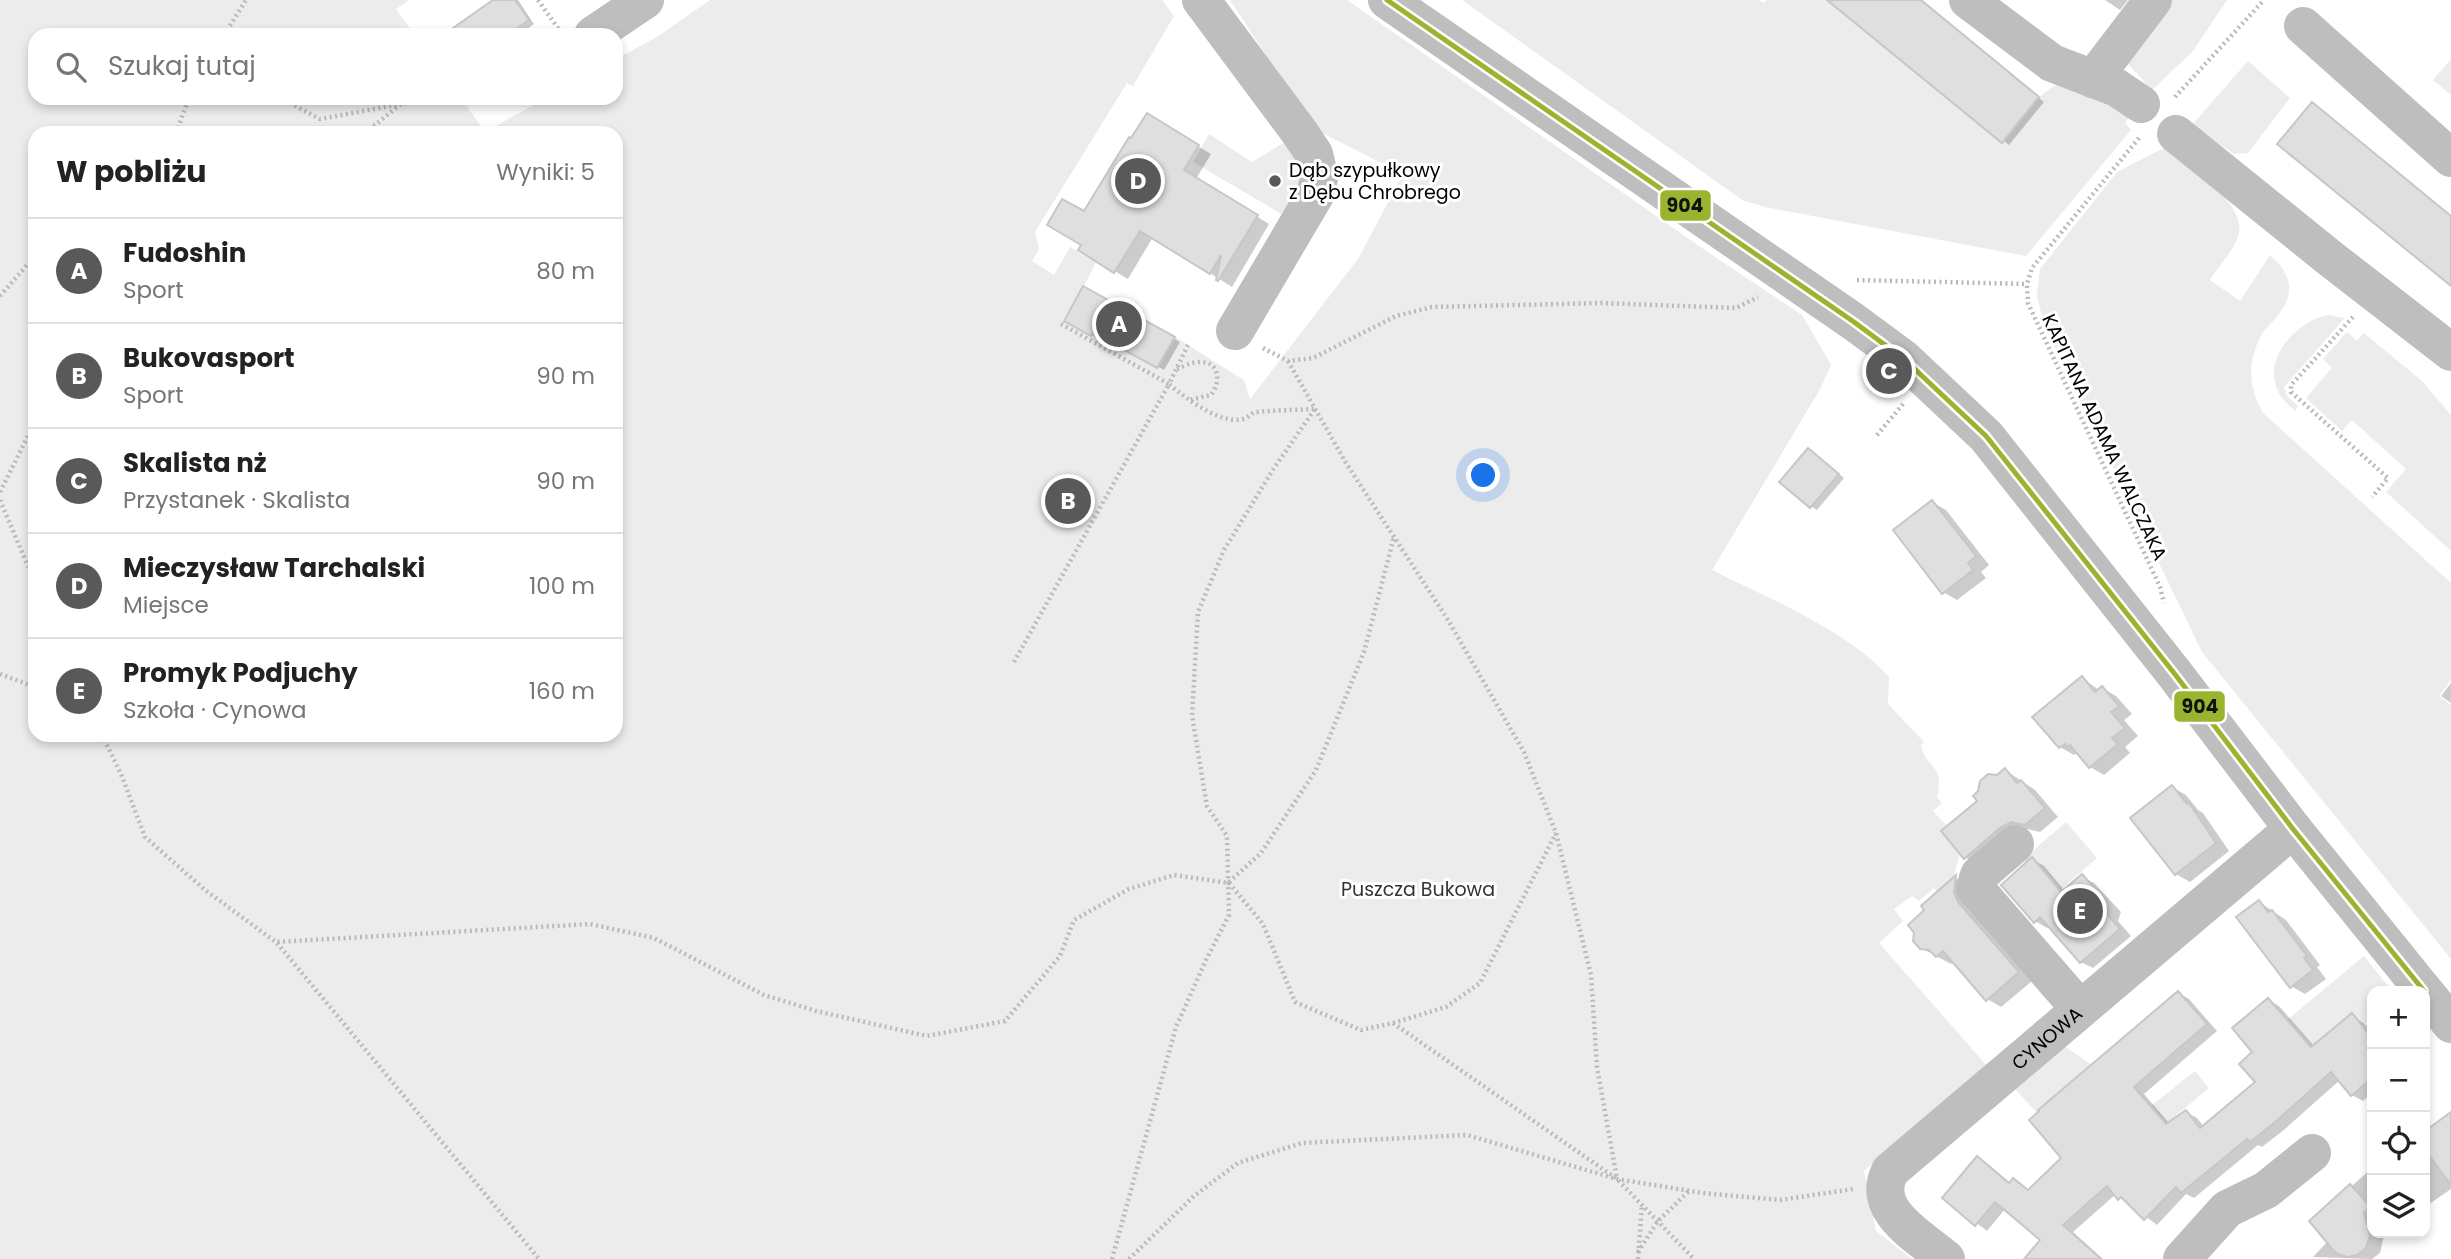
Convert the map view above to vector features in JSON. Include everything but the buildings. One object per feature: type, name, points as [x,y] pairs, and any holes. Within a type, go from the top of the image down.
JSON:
[{"type":"street","points":[[603,28],[645,0]]},
{"type":"street","points":[[1201,0],[1314,154],[1319,178],[1310,205],[1235,331]]},
{"type":"street","points":[[1387,0],[1809,290],[1904,359],[1986,436],[2174,673],[2293,829],[2421,986]]},
{"type":"street","points":[[1968,0],[2052,63],[2117,88],[2159,117],[2451,352]]},
{"type":"street","points":[[2092,79],[2153,0]]},
{"type":"street","points":[[2303,26],[2451,158]]},
{"type":"street","name":"CYNOWA","points":[[1883,1191],[1888,1174],[1894,1166],[2293,829]]},
{"type":"street","points":[[2014,845],[1979,875],[1975,888],[2080,1009]]},
{"type":"street","points":[[2430,997],[2451,1024]]},
{"type":"street","points":[[2182,1259],[2227,1209],[2266,1190],[2312,1153]]},
{"type":"street","points":[[1883,1191],[1894,1214],[1946,1259]]},
{"type":"path","points":[[228,28],[246,0]]},
{"type":"path","points":[[538,0],[557,28]]},
{"type":"path","points":[[1856,280],[2027,284],[2032,268],[2040,256],[2264,0]]},
{"type":"path","points":[[179,126],[187,105]]},
{"type":"path","points":[[293,105],[320,119],[396,105]]},
{"type":"path","points":[[374,126],[400,105]]},
{"type":"path","points":[[0,296],[28,264]]},
{"type":"path","name":"KAPITANA ADAMA WALCZAKA","points":[[2027,284],[2028,303],[2035,322],[2160,587]]},
{"type":"path","points":[[2372,497],[2388,478],[2302,403],[2291,388],[2375,293]]},
{"type":"path","points":[[1268,351],[1288,361],[1313,358],[1396,316],[1432,307],[1601,303],[1736,308],[1753,301],[1761,294]]},
{"type":"path","points":[[1061,324],[1169,384],[1188,400],[1210,412],[1242,419],[1254,412],[1315,409]]},
{"type":"path","points":[[1014,662],[1169,384],[1188,345]]},
{"type":"path","points":[[1288,361],[1346,463],[1448,620],[1524,752],[1556,833],[1591,975],[1597,1067],[1617,1179]]},
{"type":"path","points":[[1175,369],[1204,362],[1214,368],[1217,374],[1216,389],[1212,395],[1188,400]]},
{"type":"path","points":[[1877,435],[1904,403]]},
{"type":"path","points":[[1112,1259],[1176,1027],[1229,915],[1227,836],[1208,806],[1192,716],[1198,612],[1224,550],[1274,468],[1315,409]]},
{"type":"path","points":[[0,492],[28,436]]},
{"type":"path","points":[[0,500],[28,566]]},
{"type":"path","points":[[1228,883],[1261,853],[1316,770],[1364,652],[1394,537]]},
{"type":"path","points":[[0,674],[28,684]]},
{"type":"path","points":[[105,742],[145,837],[205,890],[276,942],[539,1259]]},
{"type":"path","points":[[276,942],[590,924],[654,939],[764,995],[816,1011],[927,1036],[1005,1021],[1060,956],[1074,920],[1129,890],[1174,875],[1228,883],[1263,924],[1295,1002],[1361,1030],[1446,1007],[1480,984],[1556,833]]},
{"type":"path","points":[[1393,1023],[1617,1179],[1694,1259]]},
{"type":"path","points":[[1129,1259],[1194,1196],[1238,1163],[1302,1143],[1467,1136],[1617,1179],[1689,1191],[1780,1200],[1849,1189],[1883,1191]]},
{"type":"path","points":[[1638,1252],[1658,1221],[1689,1191]]},
{"type":"path","points":[[1638,1259],[1642,1205]]},
{"type":"green space","name":"Puszcza Bukowa","points":[[0,0],[409,0],[396,9],[410,28],[28,28],[28,105],[466,105],[481,126],[28,126],[28,742],[623,742],[623,126],[496,126],[533,105],[623,105],[623,55],[657,37],[710,0],[1162,0],[1174,16],[1133,86],[1127,83],[1035,232],[1039,249],[1032,261],[1054,275],[1070,247],[1096,262],[1084,286],[1175,337],[1244,380],[1250,399],[1358,259],[1403,174],[1314,129],[1230,0],[1347,0],[1802,315],[1831,365],[1819,391],[1712,570],[1830,630],[1872,661],[1889,677],[1888,704],[1924,742],[1921,745],[1923,753],[1937,771],[1937,797],[1942,803],[1933,811],[1947,826],[1941,832],[1960,853],[1951,887],[1941,896],[1934,888],[1919,901],[1912,896],[1894,909],[1903,921],[1879,943],[1988,1067],[1864,1171],[1876,1231],[1912,1259],[0,1259]]},
{"type":"green space","points":[[1462,0],[1759,0],[1764,3],[1767,0],[1827,0],[2001,143],[2045,92],[2068,82],[2080,83],[2098,93],[2129,117],[2125,123],[2131,130],[2026,256],[1765,207],[1742,200]]},
{"type":"green space","points":[[2165,0],[2227,0],[2193,51],[2152,90],[2128,64]]},
{"type":"green space","points":[[2451,59],[2451,95],[2433,80]]},
{"type":"green space","points":[[2248,61],[2290,98],[2248,153],[2234,154],[2192,125]]},
{"type":"green space","points":[[1209,134],[1252,162],[1295,136],[1303,177],[1285,216],[1193,162]]},
{"type":"green space","points":[[2166,147],[2213,185],[2233,209],[2239,221],[2239,233],[2234,246],[2210,280],[2240,301],[2270,255],[2288,279],[2287,300],[2281,312],[2262,334],[2252,364],[2254,393],[2263,413],[2451,583],[2451,680],[2439,696],[2451,705],[2451,959],[2202,652],[2044,325],[2037,296],[2040,269],[2117,172]]},
{"type":"green space","points":[[2328,315],[2345,318],[2284,387],[2287,396],[2298,406],[2295,411],[2283,399],[2276,386],[2276,359],[2292,335],[2315,319]]},
{"type":"green space","points":[[2347,332],[2357,341],[2364,333],[2422,381],[2451,415],[2451,551],[2386,492],[2406,469],[2352,420],[2342,431],[2306,398],[2332,368],[2323,359]]},
{"type":"green space","points":[[2066,822],[2097,858],[2054,895],[2023,859]]},
{"type":"green space","points":[[2364,956],[2388,986],[2367,986],[2367,1023],[2362,1026],[2352,1013],[2311,1047],[2307,1046],[2287,1020]]},
{"type":"green space","points":[[2064,1046],[2092,1065],[2038,1109],[2037,1113],[2014,1088]]},
{"type":"green space","points":[[2195,1071],[2209,1088],[2166,1124],[2151,1106]]},
{"type":"transit line","name":"904","points":[[1387,0],[1854,322],[1904,359],[1986,436],[2174,673],[2293,829],[2420,986]]},
{"type":"place","name":"Mieczysław Tarchalski","points":[[1138,181]]},
{"type":"place","name":"Dąb szypułkowy z Dębu Chrobrego","points":[[1275,181]]},
{"type":"place","name":"Fudoshin","points":[[1119,324]]},
{"type":"place","name":"Skalista nż","points":[[1889,371]]},
{"type":"place","name":"Bukovasport","points":[[1068,501]]},
{"type":"place","name":"Promyk Podjuchy","points":[[2080,911]]}]
